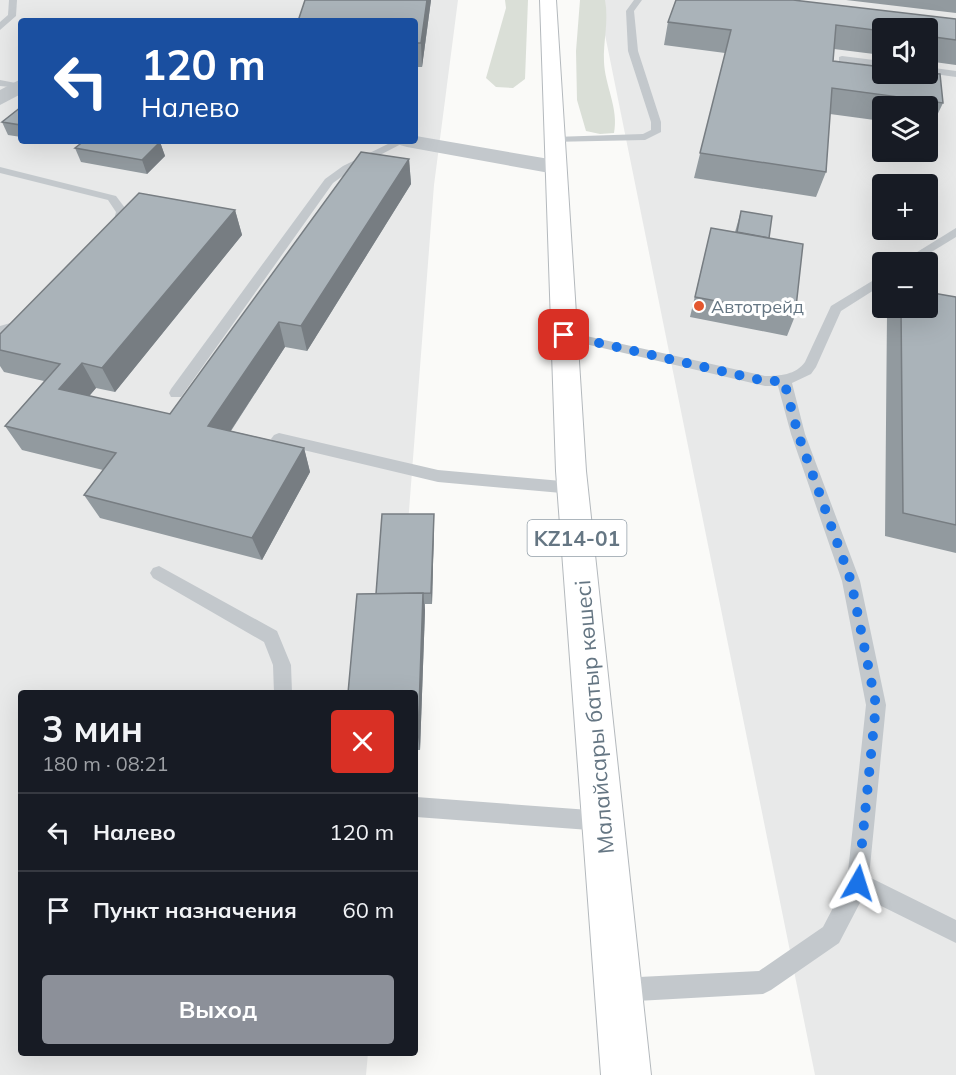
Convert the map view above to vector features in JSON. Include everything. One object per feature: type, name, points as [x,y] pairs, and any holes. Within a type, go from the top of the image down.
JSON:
[{"type":"highway","name":"Малайсары батыр көшесі","points":[[548,0],[554,153],[573,488],[626,1075]]},
{"type":"street","points":[[0,99],[13,85]]},
{"type":"street","points":[[418,142],[554,153]]},
{"type":"lane","points":[[0,27],[12,16],[13,0]]},
{"type":"lane","points":[[554,153],[645,137],[656,132],[656,122],[633,51],[630,10],[638,0]]},
{"type":"lane","points":[[842,59],[872,63]]},
{"type":"lane","points":[[938,72],[956,74]]},
{"type":"lane","points":[[176,393],[329,181],[347,168],[398,144]]},
{"type":"lane","points":[[1,171],[112,198],[122,212],[117,232],[109,240]]},
{"type":"lane","points":[[923,252],[956,232]]},
{"type":"lane","points":[[564,335],[765,381],[784,381],[797,377],[811,364],[836,309],[872,286]]},
{"type":"lane","points":[[0,330],[19,325],[35,310]]},
{"type":"lane","points":[[618,990],[763,982],[831,935],[858,883],[876,705],[851,581],[798,434],[784,381]]},
{"type":"lane","points":[[279,439],[438,476],[573,488]]},
{"type":"lane","points":[[159,573],[271,637],[282,665],[283,690]]},
{"type":"lane","points":[[418,807],[603,821]]},
{"type":"lane","points":[[858,883],[956,932]]},
{"type":"shaded area","points":[[0,0],[458,0],[434,185],[395,690],[18,690],[18,1056],[368,1056],[366,1075],[0,1075]]},
{"type":"shaded area","points":[[505,0],[528,0],[525,79],[513,88],[496,87],[486,78],[506,8]]},
{"type":"shaded area","points":[[580,0],[605,0],[604,62],[615,115],[614,133],[600,134],[586,131],[577,100],[576,51]]},
{"type":"shaded area","points":[[598,0],[956,0],[956,1075],[815,1075]]},
{"type":"building","points":[[305,0],[427,0],[421,43],[418,43],[418,18],[299,18]]},
{"type":"building","points":[[676,0],[793,0],[956,19],[956,40],[938,38],[938,18],[872,18],[872,30],[836,25],[833,61],[872,66],[872,84],[938,84],[938,74],[940,74],[943,103],[938,102],[938,96],[891,96],[832,88],[826,172],[700,153],[731,30],[668,22]]},
{"type":"building","points":[[18,109],[18,125],[2,122]]},
{"type":"building","points":[[80,144],[158,144],[142,160],[75,148]]},
{"type":"building","points":[[361,152],[409,159],[301,326],[279,322],[208,426],[304,448],[252,538],[84,495],[116,453],[5,426],[60,364],[0,350],[0,334],[139,193],[235,210],[102,368],[82,363],[59,389],[170,414]]},
{"type":"building","points":[[741,211],[772,216],[769,238],[737,232]]},
{"type":"building","points":[[711,228],[803,244],[795,316],[695,297]]},
{"type":"building","points":[[938,294],[956,297],[956,525],[903,513],[901,318],[938,318]]},
{"type":"building","points":[[382,514],[434,514],[431,593],[376,594]]},
{"type":"building","points":[[423,593],[418,737],[418,690],[348,690],[357,594]]},
{"type":"place","name":"Автотрейд","points":[[699,306]]},
{"type":"route","points":[[564,335],[765,381],[784,381],[798,434],[851,581],[876,705],[858,883]]}]
